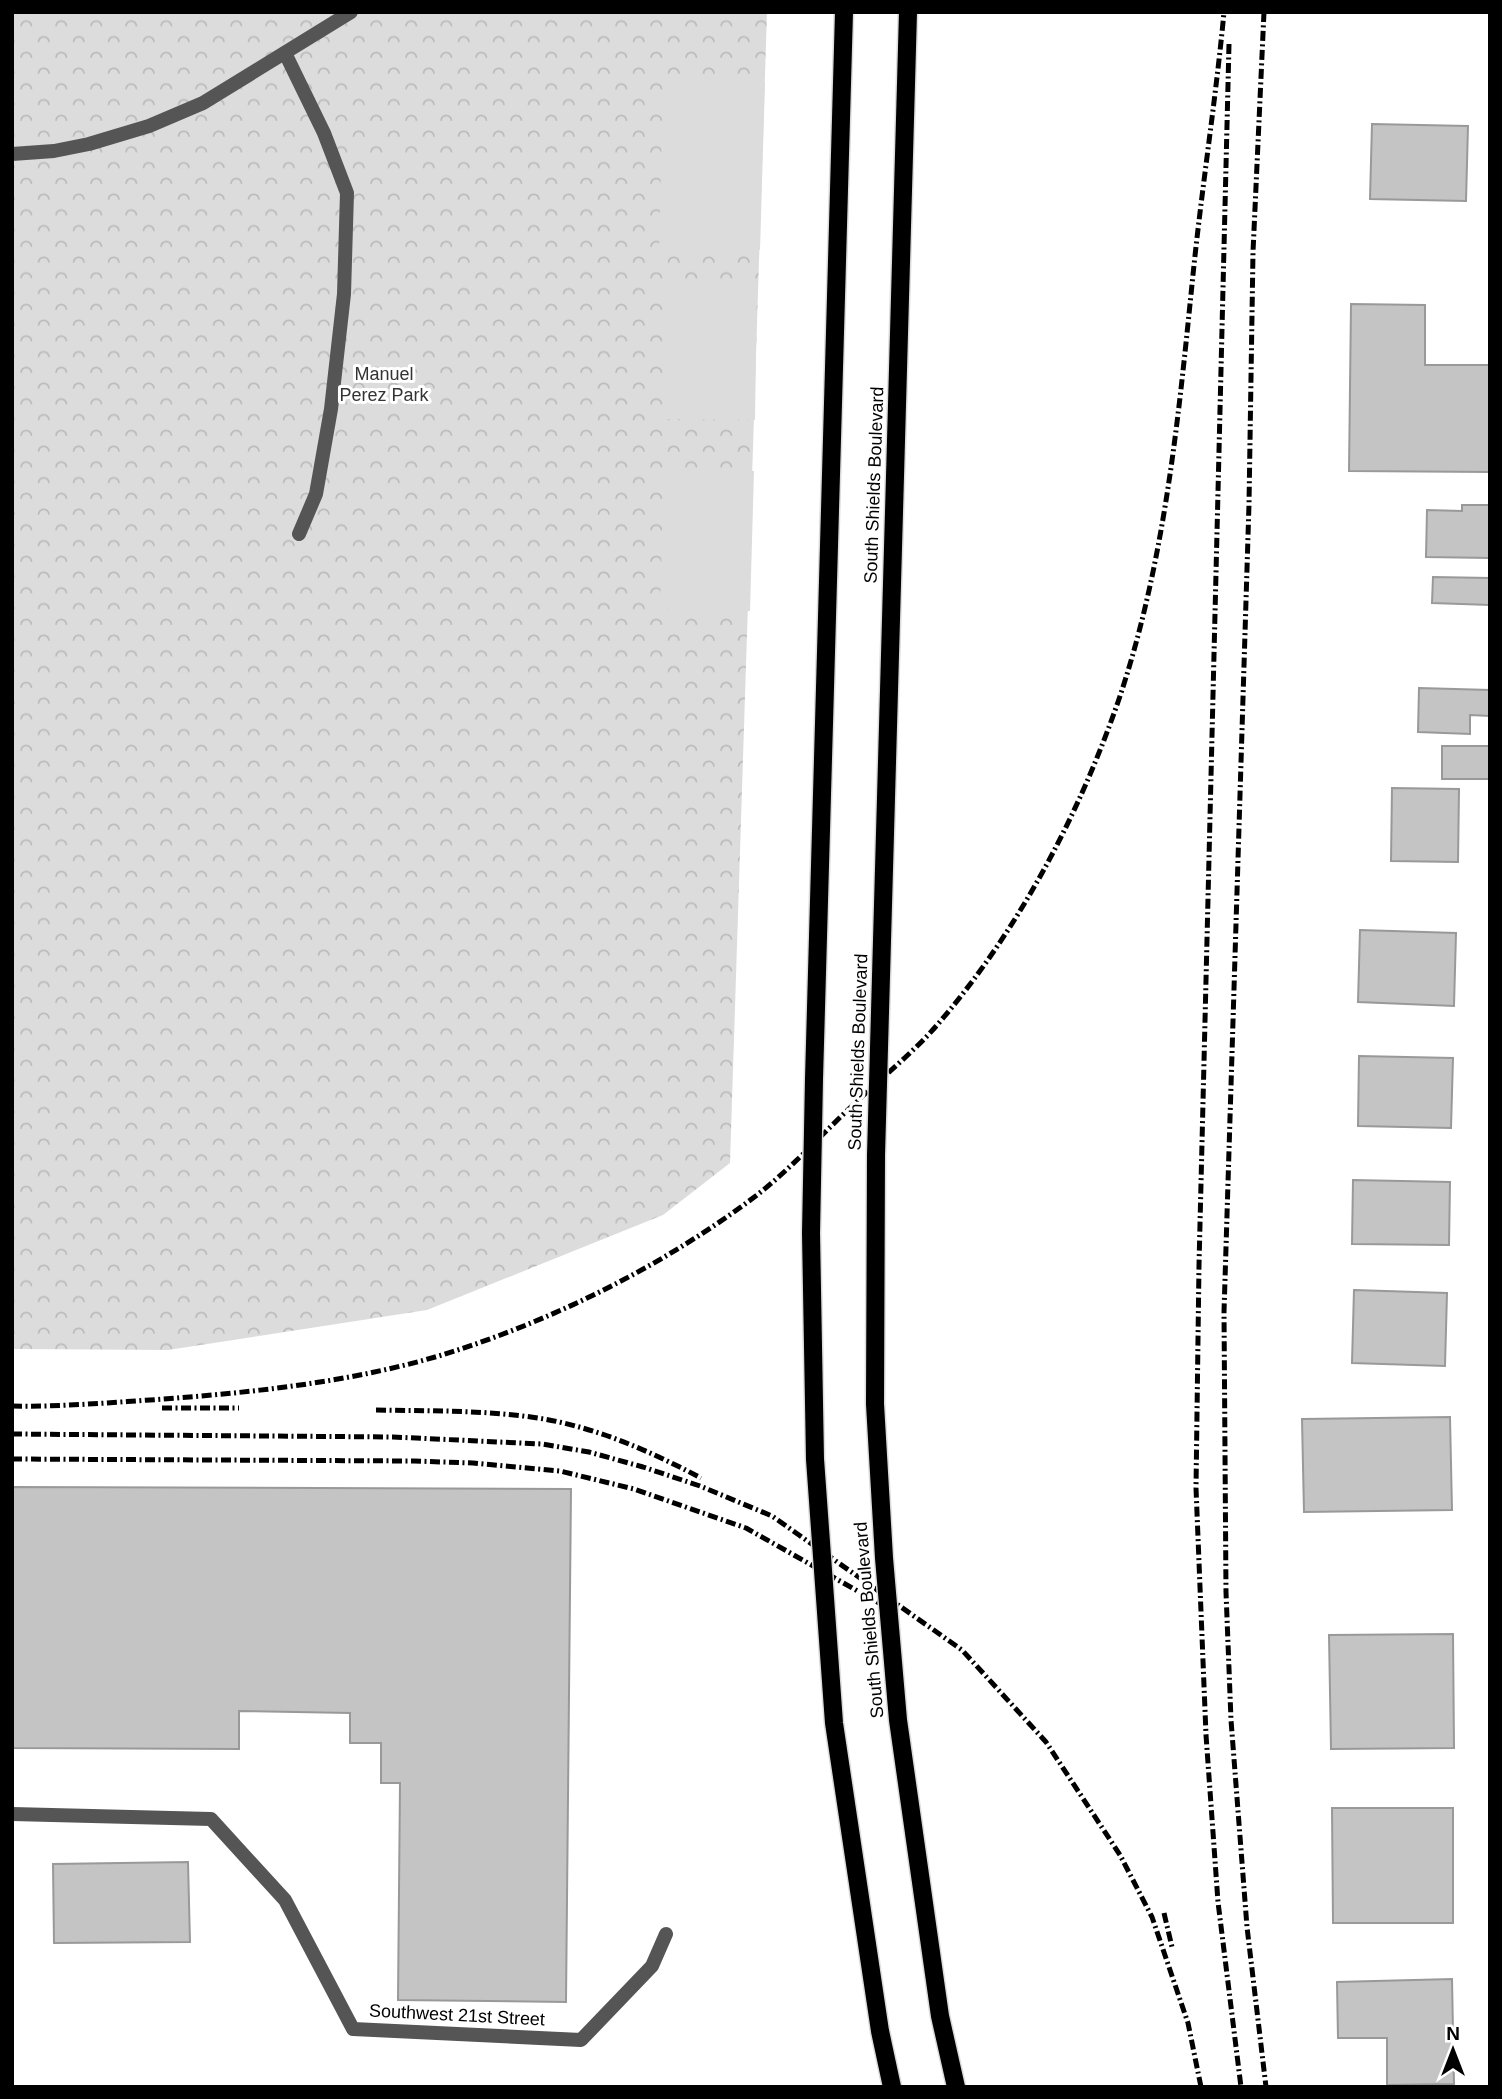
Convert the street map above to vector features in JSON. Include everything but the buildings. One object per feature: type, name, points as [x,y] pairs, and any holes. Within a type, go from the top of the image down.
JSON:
[{"type":"main road","points":[[844,12],[814,1079],[811,1233],[815,1459],[834,1723],[880,2031],[892,2087]]},
{"type":"main road","name":"South Shields Boulevard","points":[[908,12],[876,1155],[875,1404],[884,1558],[898,1720],[940,2016],[956,2087]]},
{"type":"street","points":[[12,154],[66,149],[149,126],[203,103],[351,12]]},
{"type":"street","points":[[285,53],[324,133],[347,193],[344,294],[331,409],[316,494],[299,534]]},
{"type":"street","name":"Southwest 21st Street","points":[[12,1814],[211,1819],[285,1900],[353,2029],[581,2040],[652,1966],[666,1934]]},
{"type":"green space","name":"Manuel Perez Park","points":[[12,12],[767,12],[730,1163],[663,1215],[427,1310],[168,1350],[12,1349]]},
{"type":"green space","points":[[663,80],[765,82],[760,250],[659,250]]},
{"type":"green space","points":[[667,280],[757,281],[755,420],[665,419]]},
{"type":"green space","points":[[664,469],[754,471],[750,611],[660,609]]},
{"type":"railway","points":[[12,1406],[187,1397],[334,1380],[442,1355],[524,1326],[643,1269],[681,1247],[753,1198],[792,1165],[938,1024],[967,988],[1020,912],[1065,830],[1102,745],[1134,649],[1159,540],[1176,430],[1224,12]]},
{"type":"railway","points":[[1264,12],[1253,252],[1249,504],[1224,1312],[1226,1592],[1231,1720],[1247,1927],[1266,2087]]},
{"type":"railway","points":[[1229,44],[1196,1488],[1206,1735],[1218,1902],[1241,2087]]},
{"type":"railway","points":[[162,1408],[239,1408]]},
{"type":"railway","points":[[376,1410],[492,1413],[553,1421],[619,1440],[701,1478]]},
{"type":"railway","points":[[12,1434],[393,1437],[542,1444],[589,1452],[643,1467],[700,1486],[772,1516],[962,1650],[1046,1742],[1120,1855],[1152,1917],[1188,2023],[1201,2087]]},
{"type":"railway","points":[[12,1459],[414,1461],[560,1471],[634,1489],[746,1528],[886,1607]]},
{"type":"railway","points":[[1164,1913],[1172,1947]]}]
